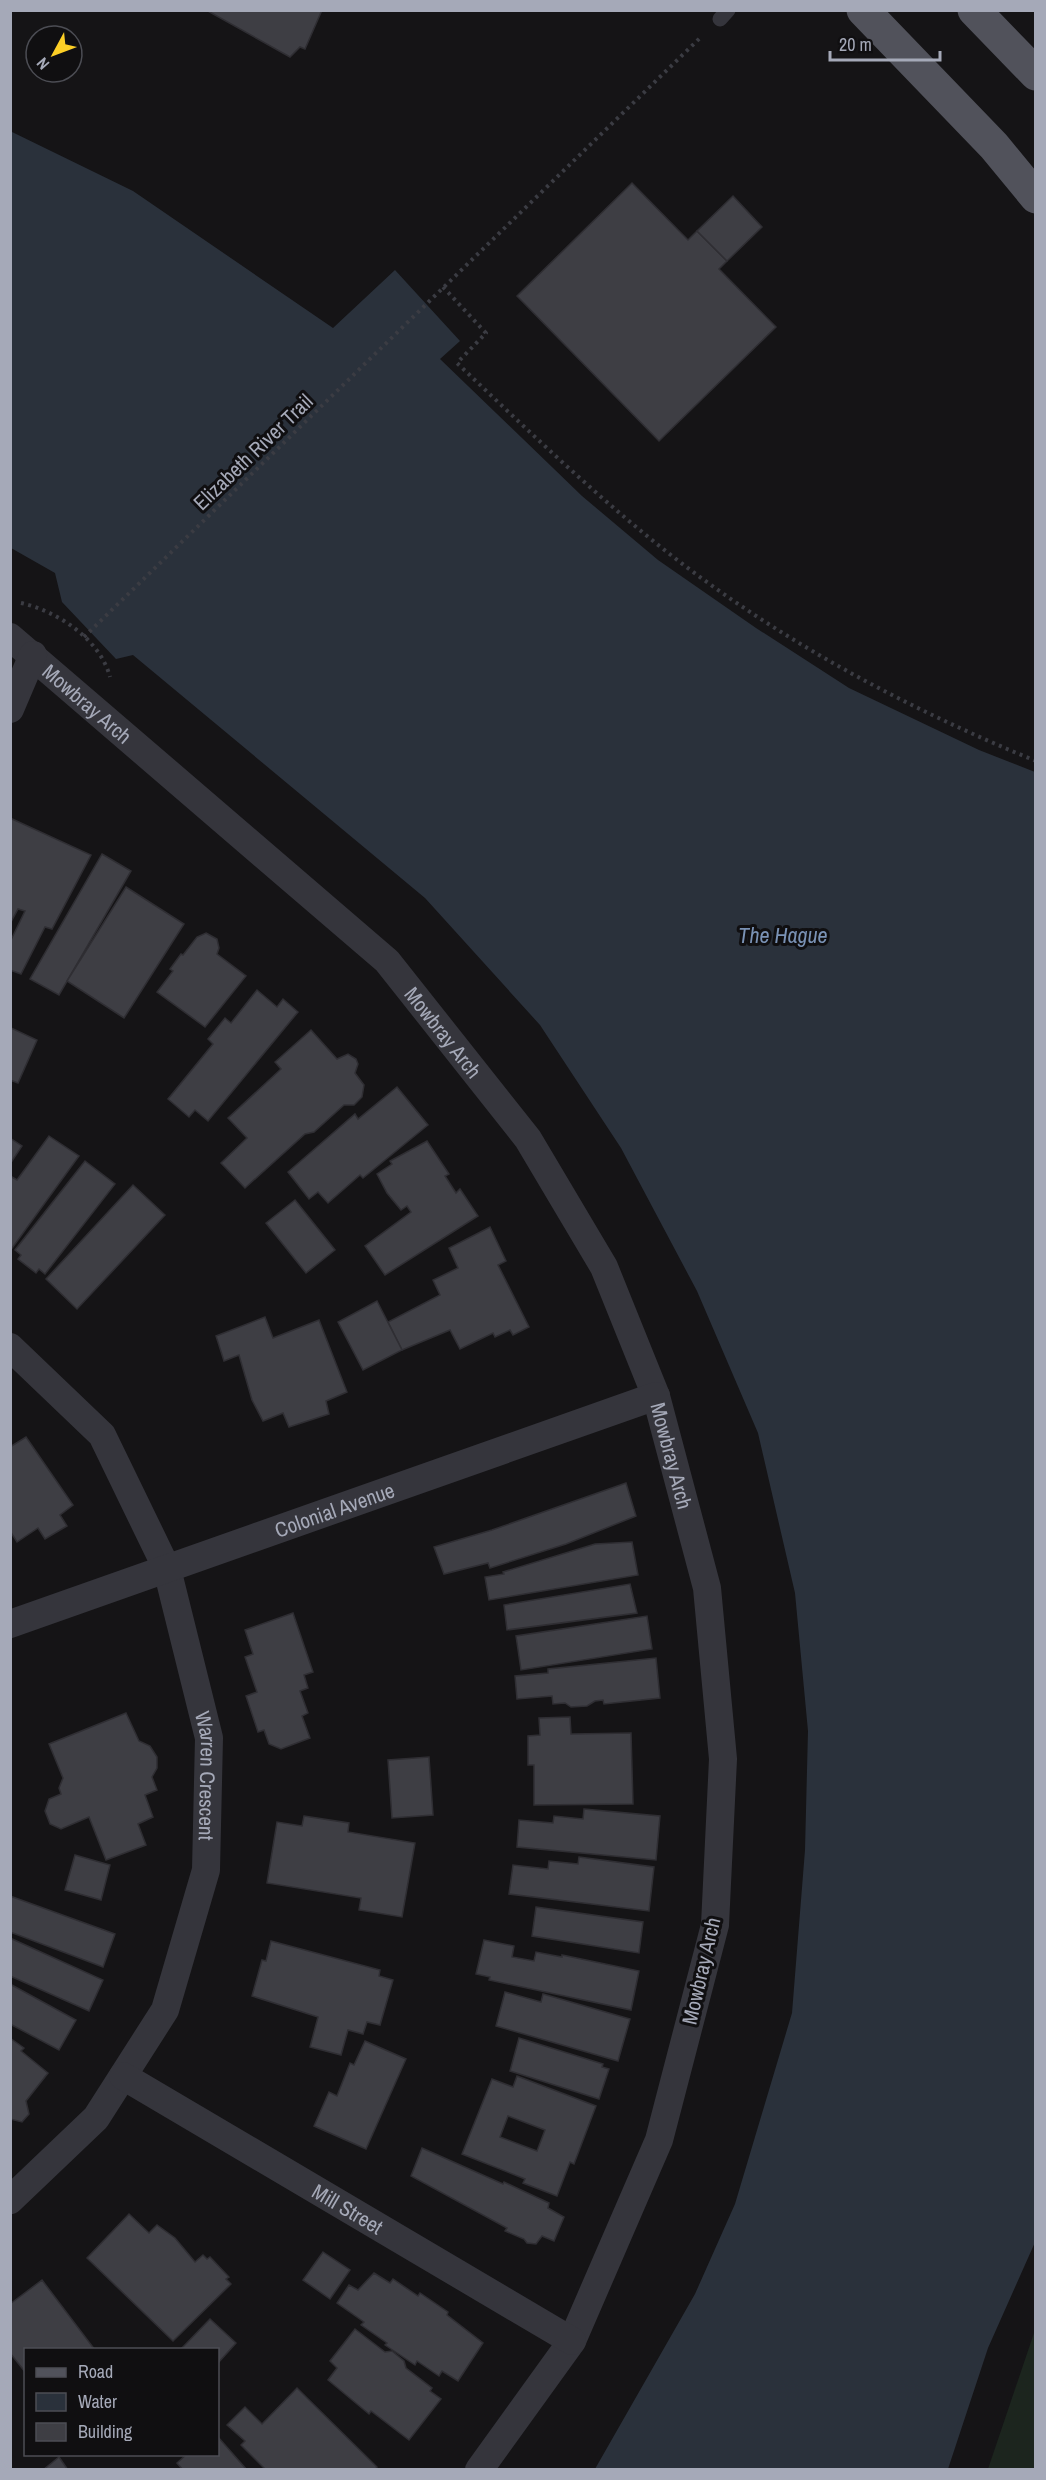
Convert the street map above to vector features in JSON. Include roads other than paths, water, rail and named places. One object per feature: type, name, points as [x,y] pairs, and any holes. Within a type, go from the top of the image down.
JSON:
[{"type":"main road","points":[[863,10],[994,146],[1035,196]]},
{"type":"main road","points":[[974,10],[1035,74]]},
{"type":"street","name":"Mowbray Arch","points":[[10,637],[387,961],[528,1139],[604,1267],[656,1396],[707,1588],[723,1759],[715,1925],[659,2140],[572,2341],[479,2469]]},
{"type":"street","points":[[10,710],[33,655]]},
{"type":"street","name":"Warren Crescent","points":[[10,1347],[102,1435],[167,1569],[209,1738],[206,1870],[165,2010],[96,2118],[10,2200]]},
{"type":"street","name":"Colonial Avenue","points":[[10,1624],[656,1396]]},
{"type":"street","name":"Mill Street","points":[[123,2076],[572,2341]]},
{"type":"water","name":"The Hague","points":[[10,131],[133,191],[333,328],[395,270],[460,341],[440,359],[582,496],[658,560],[756,628],[849,688],[979,750],[1035,772],[1036,2240],[988,2348],[948,2469],[595,2469],[695,2294],[735,2204],[792,2013],[805,1850],[808,1731],[795,1593],[758,1433],[697,1291],[621,1148],[540,1025],[425,898],[133,655],[116,659],[62,602],[55,573],[11,548]]}]
